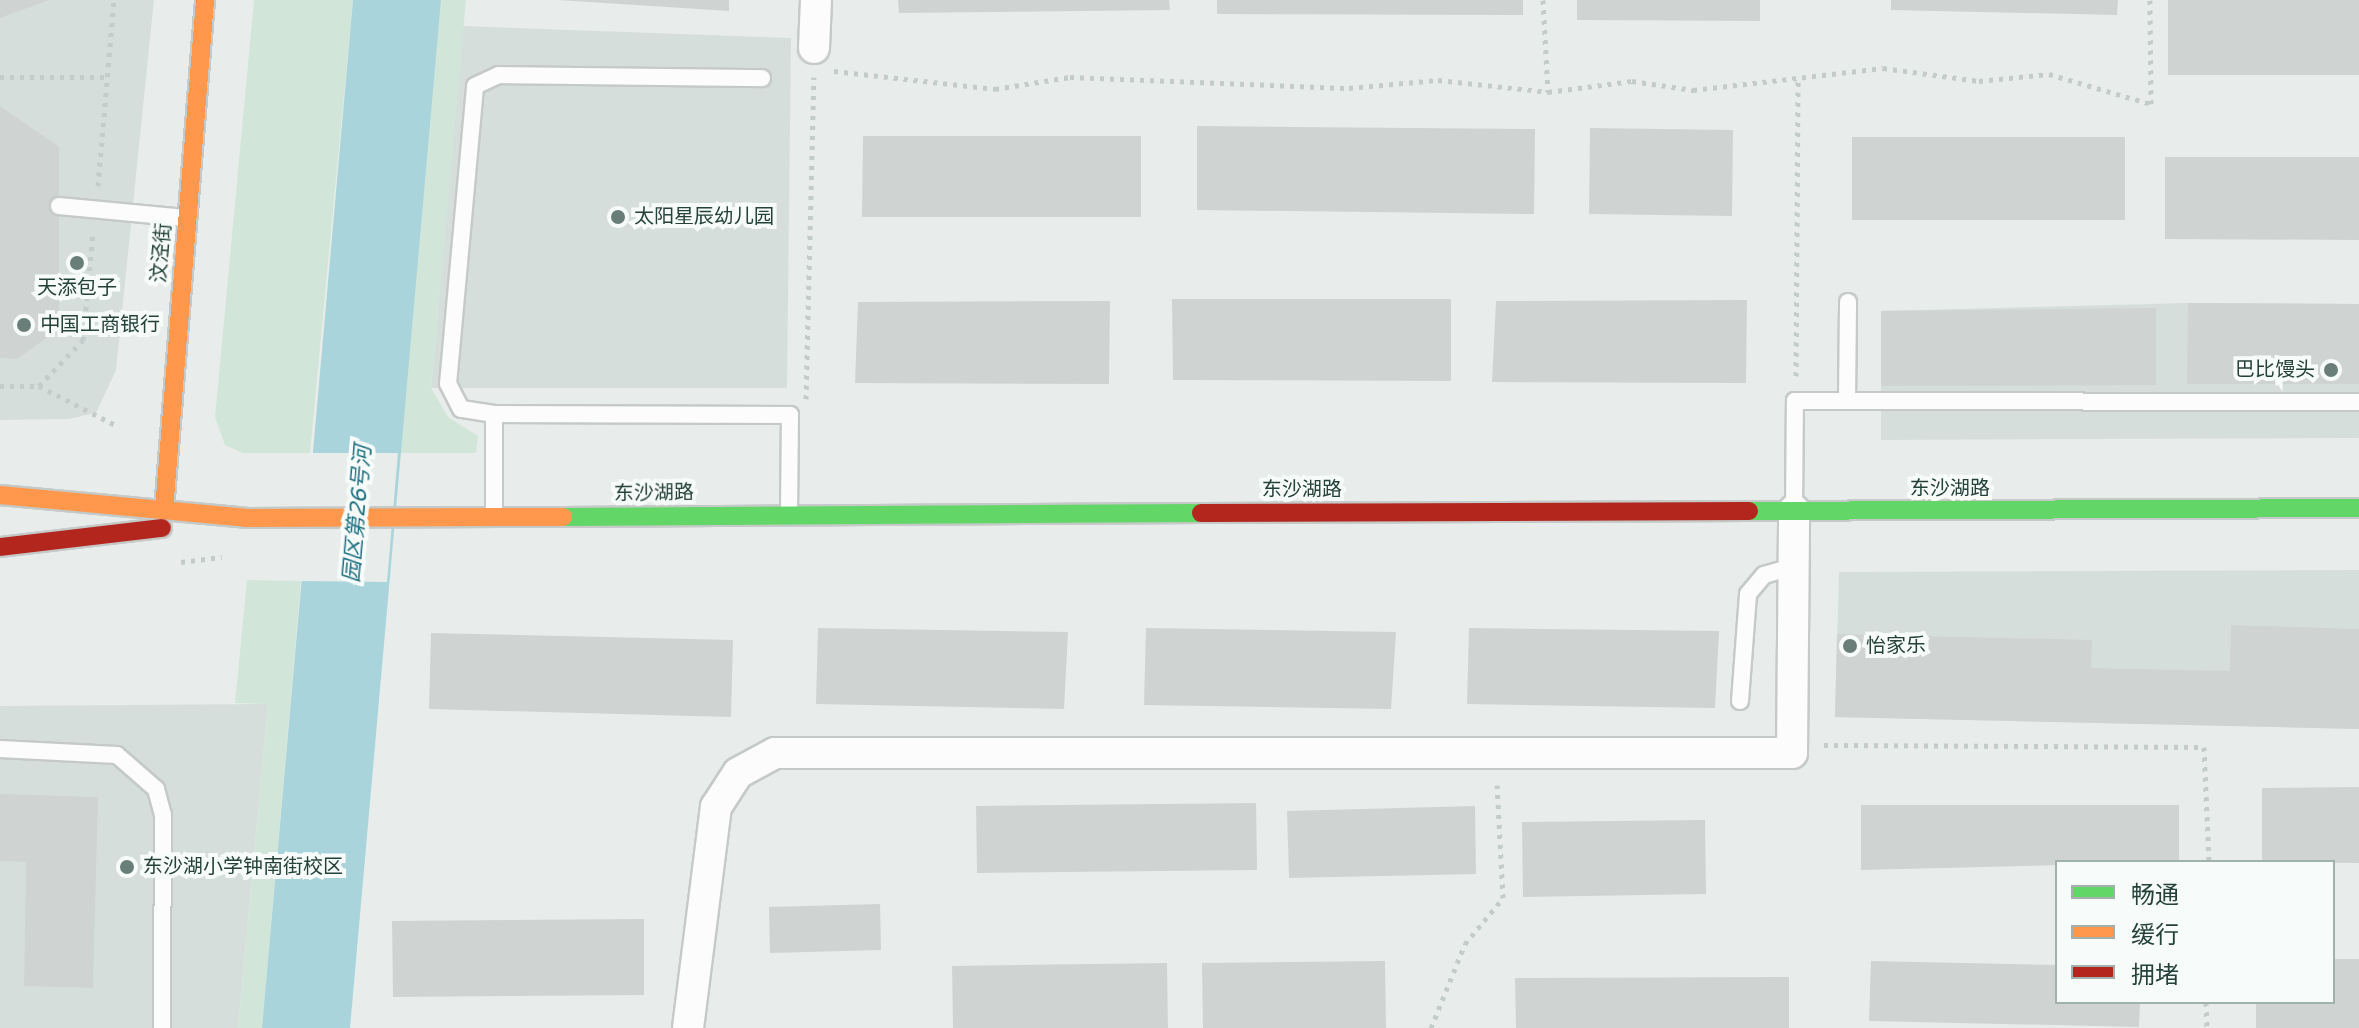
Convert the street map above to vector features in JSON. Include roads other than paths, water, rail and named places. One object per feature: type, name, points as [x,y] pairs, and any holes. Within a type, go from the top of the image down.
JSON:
[{"type":"main road","name":"汶泾街","points":[[164,510],[205,0]]},
{"type":"main road","name":"东沙湖路","points":[[0,495],[246,518],[2359,508]]},
{"type":"main road","name":"东沙湖路","points":[[0,547],[246,518]]},
{"type":"street","points":[[814,48],[816,0]]},
{"type":"street","points":[[688,1028],[716,807],[738,773],[775,753],[1792,753],[1794,510]]},
{"type":"lane","points":[[762,78],[499,75],[475,86],[448,384],[461,409],[494,414],[790,415],[789,515]]},
{"type":"lane","points":[[59,206],[187,218]]},
{"type":"lane","points":[[1847,401],[1848,302]]},
{"type":"lane","points":[[1794,510],[1795,401],[2359,402]]},
{"type":"lane","points":[[494,414],[494,517]]},
{"type":"lane","points":[[1740,701],[1748,594],[1764,575],[1795,566]]},
{"type":"lane","points":[[0,749],[117,755],[156,789],[163,815],[162,1028]]},
{"type":"water","name":"园区第26号河","points":[[353,0],[441,0],[350,1028],[262,1028]]},
{"type":"place","name":"太阳星辰幼儿园","points":[[618,217]]},
{"type":"place","name":"天添包子","points":[[77,263]]},
{"type":"place","name":"中国工商银行","points":[[24,325]]},
{"type":"place","name":"巴比馒头","points":[[2331,370]]},
{"type":"place","name":"怡家乐","points":[[1850,646]]},
{"type":"place","name":"东沙湖小学钟南街校区","points":[[127,867]]}]
